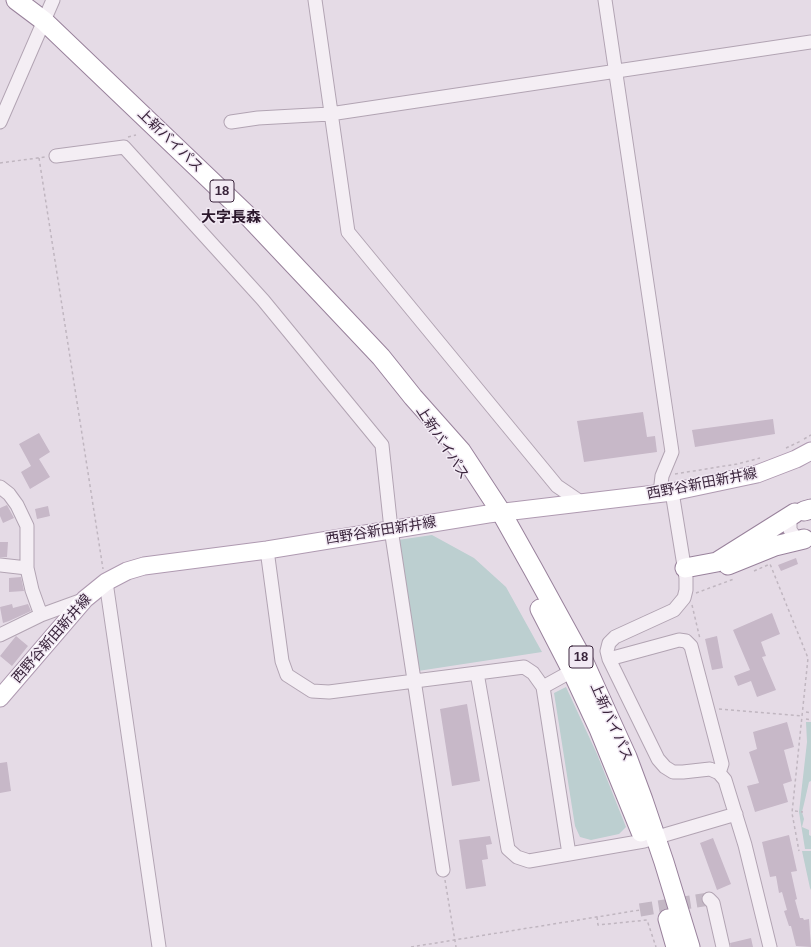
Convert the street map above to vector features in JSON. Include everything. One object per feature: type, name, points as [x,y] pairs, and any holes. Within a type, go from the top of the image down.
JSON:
[{"type":"highway","name":"上新バイパス","points":[[16,0],[44,21],[248,216],[370,346],[461,451],[494,513],[599,729],[650,840],[690,947]]},
{"type":"highway","points":[[685,573],[717,562],[805,512]]},
{"type":"highway","name":"上新バイパス","points":[[494,513],[583,660],[627,757],[650,840],[676,947]]},
{"type":"highway","points":[[685,573],[701,575],[775,546],[808,538]]},
{"type":"main road","name":"西野谷新田新井線","points":[[0,698],[85,599],[106,582],[127,571],[144,566],[267,550],[494,513],[666,493],[757,474],[789,462],[811,451]]},
{"type":"street","points":[[0,122],[53,0]]},
{"type":"street","points":[[315,0],[330,114],[348,232],[557,486],[582,503]]},
{"type":"street","points":[[605,0],[672,452],[662,476],[685,573],[686,590],[684,598],[674,610],[615,637],[609,643],[609,659],[658,759],[665,767],[678,772],[710,769],[719,772],[725,780],[745,845],[770,947]]},
{"type":"street","points":[[231,122],[258,118],[330,114],[811,42]]},
{"type":"street","points":[[56,156],[124,147],[263,300],[382,445],[391,529],[444,870]]},
{"type":"street","points":[[0,487],[9,494],[17,505],[27,526],[27,568],[32,590],[41,615]]},
{"type":"street","points":[[805,512],[790,521],[790,530],[796,537],[808,538]]},
{"type":"street","points":[[267,550],[282,661],[287,674],[298,684],[312,691],[329,692],[524,667],[533,673],[543,687],[569,854]]},
{"type":"street","points":[[0,565],[27,568]]},
{"type":"street","points":[[106,582],[159,947]]},
{"type":"street","points":[[0,635],[41,615],[85,599]]},
{"type":"street","points":[[609,659],[679,640],[686,641],[691,646],[722,764],[719,772]]},
{"type":"street","points":[[543,687],[572,672]]},
{"type":"street","points":[[477,673],[508,849],[517,857],[529,861],[650,840],[736,814]]},
{"type":"street","points":[[709,899],[713,903],[723,947]]},
{"type":"path","points":[[0,163],[40,158],[106,582]]},
{"type":"path","points":[[781,450],[811,435]]},
{"type":"path","points":[[662,476],[737,464],[765,456]]},
{"type":"path","points":[[748,573],[770,564],[808,658],[792,813],[799,850]]},
{"type":"path","points":[[684,598],[741,576]]},
{"type":"path","points":[[717,709],[802,716]]},
{"type":"path","points":[[806,712],[811,713]]},
{"type":"path","points":[[806,719],[811,720]]},
{"type":"path","points":[[795,811],[803,812]]},
{"type":"path","points":[[444,870],[456,947]]},
{"type":"path","points":[[411,947],[640,910]]},
{"type":"path","points":[[597,917],[598,925],[647,920],[656,947]]},
{"type":"shaded area","points":[[432,535],[474,558],[506,587],[542,652],[418,671],[398,540]]},
{"type":"shaded area","points":[[566,687],[597,754],[626,827],[619,834],[591,840],[580,837],[575,826],[554,693]]},
{"type":"shaded area","points":[[806,722],[811,722],[811,781],[809,782],[802,812],[804,819],[802,827],[809,830],[809,835],[811,836],[811,849],[805,849],[799,812],[807,742]]},
{"type":"shaded area","points":[[802,851],[811,851],[811,890],[810,888]]},
{"type":"building","points":[[643,412],[647,437],[655,436],[657,452],[584,462],[577,421]]},
{"type":"building","points":[[773,419],[775,434],[695,447],[692,430]]},
{"type":"building","points":[[39,433],[50,452],[39,459],[50,477],[30,489],[21,472],[31,466],[19,444]]},
{"type":"building","points":[[7,505],[14,518],[3,523],[0,516],[0,508]]},
{"type":"building","points":[[48,506],[50,516],[37,519],[35,509]]},
{"type":"building","points":[[0,542],[8,542],[7,557],[0,557]]},
{"type":"building","points":[[796,558],[798,564],[781,571],[778,565]]},
{"type":"building","points":[[21,577],[24,591],[9,592],[9,578]]},
{"type":"building","points":[[12,604],[13,608],[28,604],[31,611],[3,623],[0,607]]},
{"type":"building","points":[[772,613],[780,634],[761,642],[766,656],[762,657],[776,690],[757,697],[751,681],[738,686],[734,676],[750,670],[733,630]]},
{"type":"building","points":[[16,636],[28,646],[12,666],[0,656]]},
{"type":"building","points":[[717,636],[723,668],[712,670],[705,639]]},
{"type":"building","points":[[467,704],[480,781],[452,786],[440,709]]},
{"type":"building","points":[[787,722],[794,747],[784,750],[792,781],[783,784],[788,802],[755,812],[747,786],[759,783],[749,752],[757,749],[753,732]]},
{"type":"building","points":[[7,762],[11,791],[0,793],[0,763]]},
{"type":"building","points":[[789,835],[797,871],[791,872],[797,899],[795,900],[800,918],[803,918],[804,920],[809,919],[811,947],[796,946],[791,926],[789,926],[784,911],[787,910],[782,892],[779,893],[776,876],[770,877],[762,842]]},
{"type":"building","points":[[490,836],[492,844],[486,845],[488,859],[482,860],[486,886],[466,889],[459,840]]},
{"type":"building","points":[[713,838],[731,884],[717,890],[700,843]]},
{"type":"building","points":[[751,938],[753,947],[731,947],[730,943]]},
{"type":"tunnel","points":[[640,910],[709,899]]},
{"type":"district","name":"大字長森","points":[[231,218]]}]
